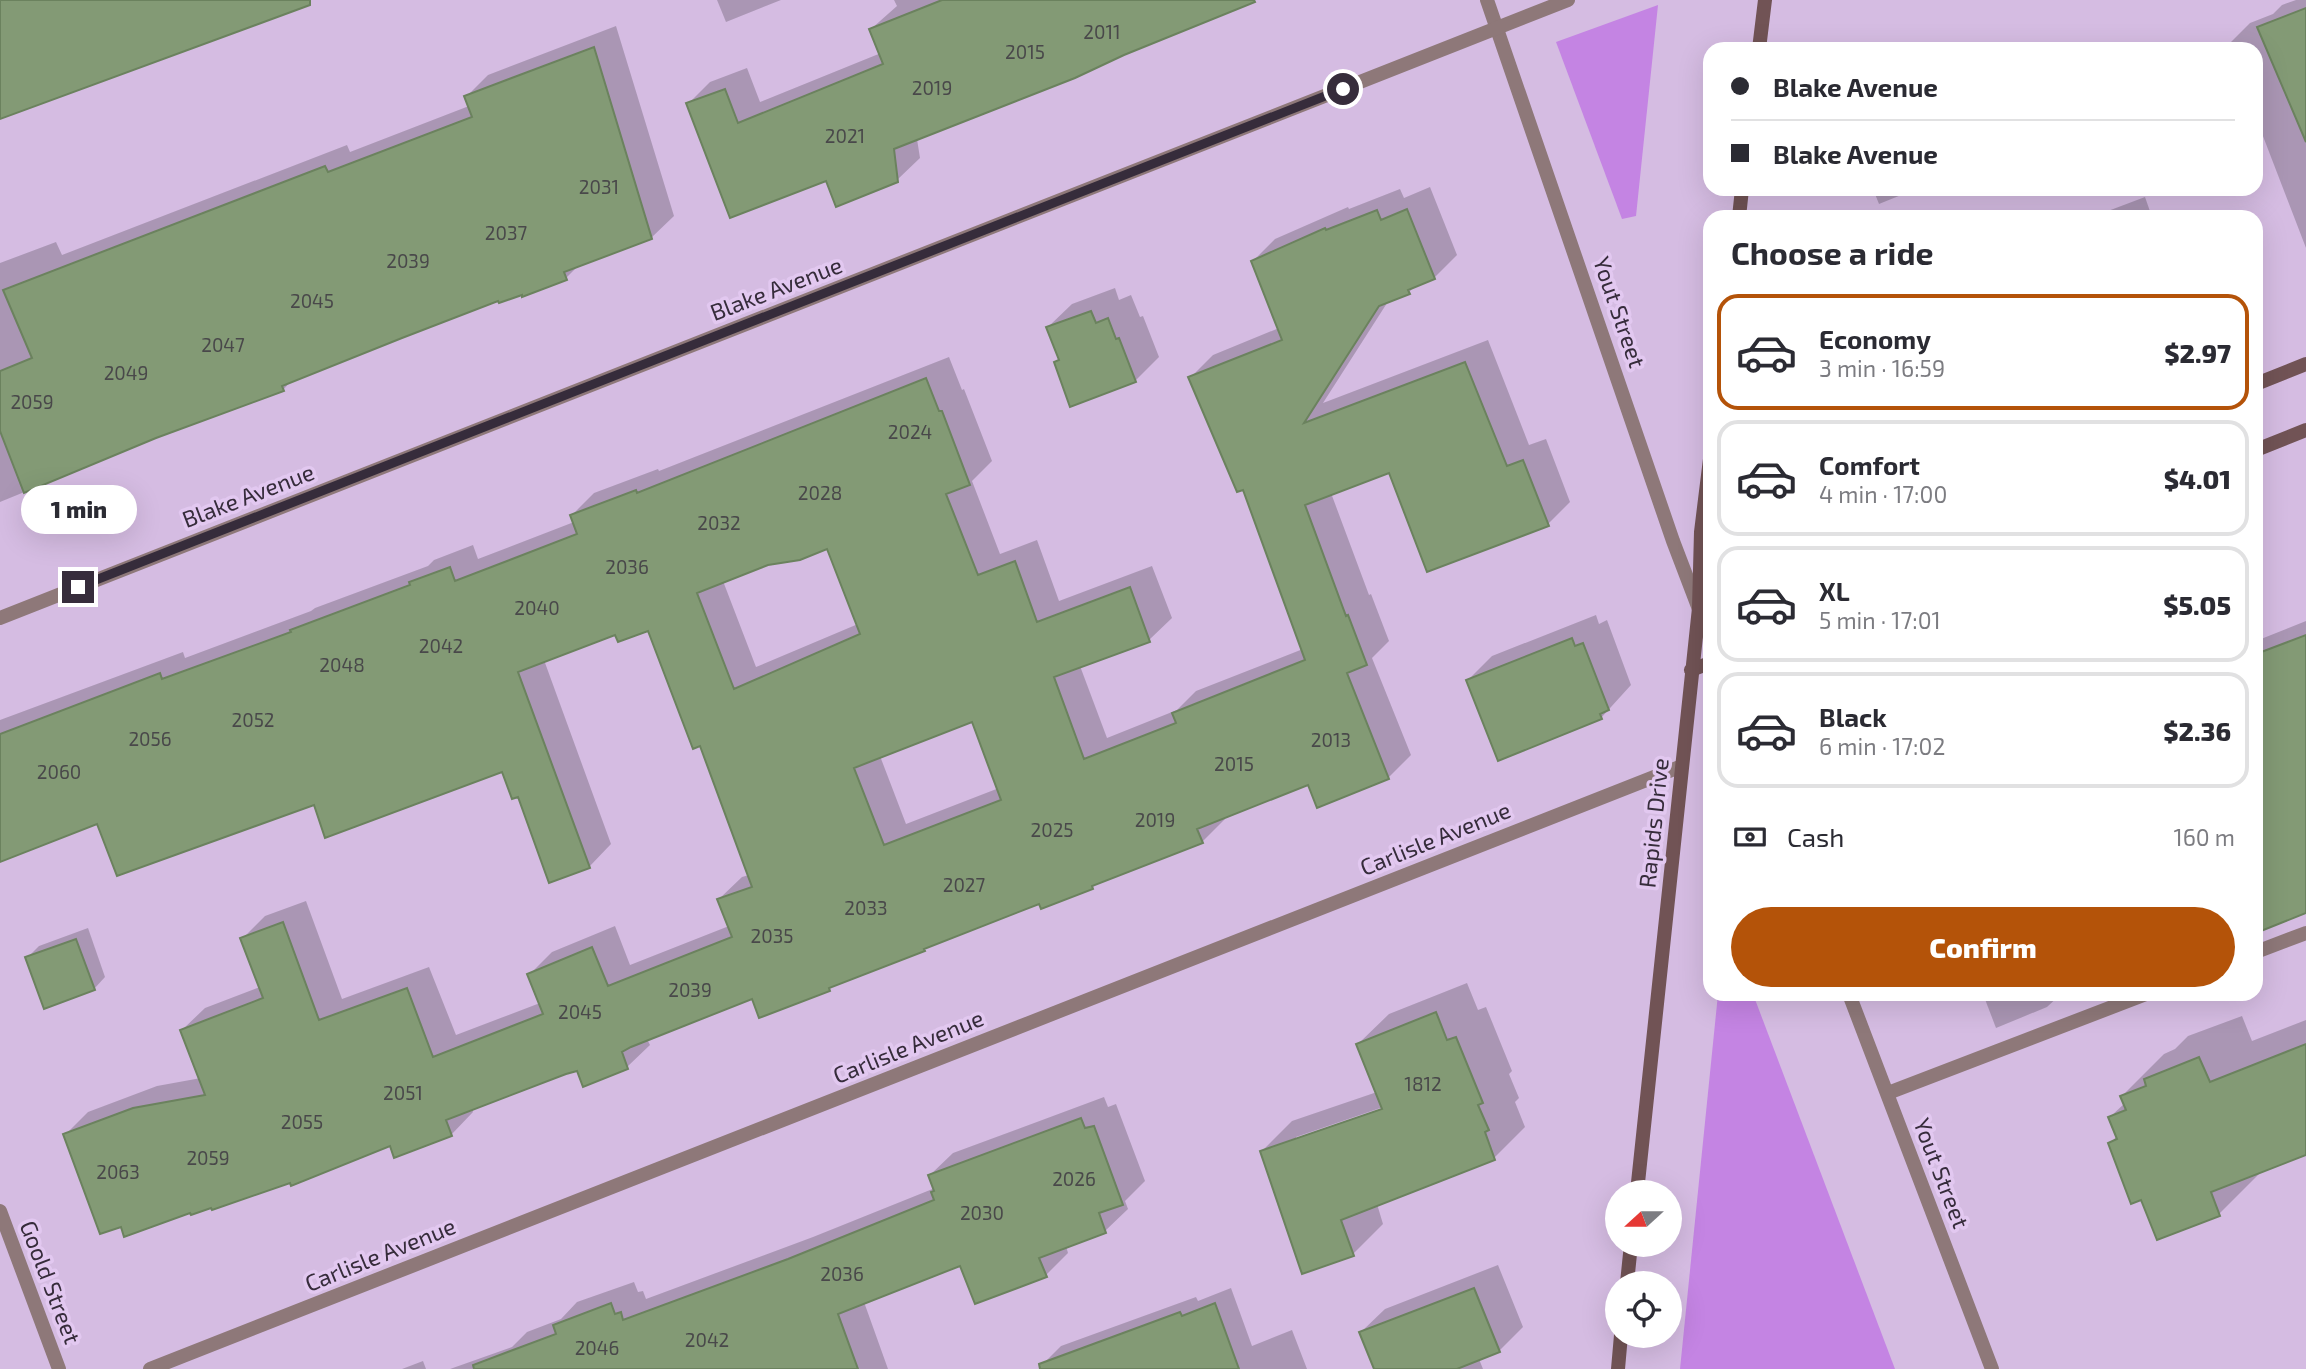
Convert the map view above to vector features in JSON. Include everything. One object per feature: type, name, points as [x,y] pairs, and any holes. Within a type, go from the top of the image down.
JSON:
[{"type":"street","name":"Yout Street","points":[[1487,0],[1673,541],[1703,603]]},
{"type":"street","name":"Blake Avenue","points":[[0,618],[1568,0]]},
{"type":"street","points":[[1760,42],[1765,0]]},
{"type":"street","points":[[2263,381],[2306,364]]},
{"type":"street","points":[[2263,447],[2306,430]]},
{"type":"street","name":"Rapids Drive","points":[[1703,515],[1703,580]]},
{"type":"street","name":"Rapids Drive","points":[[1638,1180],[1691,670],[1703,610]]},
{"type":"street","points":[[1691,670],[1703,666]]},
{"type":"street","name":"Carlisle Avenue","points":[[150,1369],[1682,766]]},
{"type":"street","points":[[2263,949],[2306,933]]},
{"type":"street","name":"Yout Street","points":[[1852,1001],[1992,1369]]},
{"type":"street","points":[[1888,1093],[2128,1001]]},
{"type":"street","name":"Goold Street","points":[[0,1211],[60,1369]]},
{"type":"street","points":[[1618,1369],[1620,1348]]},
{"type":"shaded area","points":[[1658,5],[1636,216],[1622,219],[1556,42]]},
{"type":"shaded area","points":[[1717,1001],[1756,1001],[1895,1369],[1680,1369]]},
{"type":"building","points":[[0,0],[310,0],[310,5],[0,119]]},
{"type":"building","points":[[942,0],[1255,2],[1124,55],[1075,78],[894,149],[898,182],[836,207],[826,181],[730,218],[686,103],[725,89],[738,123],[883,64],[869,29]]},
{"type":"building","points":[[2306,8],[2306,142],[2257,27]]},
{"type":"building","points":[[594,47],[652,239],[564,272],[567,280],[522,297],[499,303],[498,301],[402,338],[282,386],[284,391],[156,438],[24,493],[0,431],[0,371],[32,358],[3,290],[325,166],[328,172],[472,117],[464,96]]},
{"type":"building","points":[[1407,209],[1435,279],[1408,290],[1410,294],[1379,306],[1304,423],[1465,362],[1507,466],[1523,460],[1549,526],[1427,572],[1389,473],[1305,505],[1367,665],[1347,673],[1389,779],[1317,808],[1308,785],[1197,829],[1203,843],[1092,886],[1093,889],[1041,909],[1039,904],[759,1018],[752,999],[631,1047],[622,1052],[628,1069],[583,1087],[577,1071],[446,1120],[452,1136],[394,1158],[390,1146],[291,1186],[290,1183],[212,1210],[211,1208],[191,1215],[190,1213],[124,1237],[121,1227],[100,1234],[63,1134],[133,1108],[205,1095],[180,1030],[263,998],[240,938],[283,922],[319,1020],[407,988],[433,1057],[543,1014],[527,974],[592,947],[608,986],[732,937],[717,899],[752,887],[700,746],[693,749],[648,631],[618,642],[615,635],[518,672],[590,868],[549,883],[518,797],[512,799],[502,772],[325,838],[314,805],[117,876],[97,824],[0,862],[0,734],[160,673],[162,679],[291,632],[290,630],[450,567],[455,581],[577,534],[570,515],[636,490],[637,493],[926,378],[939,411],[942,411],[970,485],[946,494],[978,575],[1015,561],[1037,622],[1130,587],[1150,642],[1054,677],[1084,759],[1176,723],[1172,713],[1305,660],[1243,490],[1237,492],[1188,377],[1282,340],[1251,261],[1325,228],[1326,230],[1377,210],[1381,220]],"holes":[[[827,549],[860,634],[734,689],[697,593],[768,565],[800,560]],[[972,722],[1001,800],[884,845],[854,768]]]},
{"type":"building","points":[[1091,311],[1096,323],[1108,318],[1136,382],[1070,407],[1054,362],[1059,360],[1046,327]]},
{"type":"building","points":[[2306,635],[2306,913],[2263,930],[2263,651]]},
{"type":"building","points":[[1572,638],[1575,646],[1583,643],[1609,710],[1600,714],[1602,719],[1498,761],[1466,680]]},
{"type":"building","points":[[76,939],[95,990],[44,1009],[25,957]]},
{"type":"building","points":[[1436,1012],[1447,1040],[1456,1037],[1483,1103],[1478,1105],[1489,1130],[1485,1132],[1495,1160],[1341,1220],[1354,1256],[1302,1274],[1260,1151],[1382,1109],[1356,1044]]},
{"type":"building","points":[[2306,1044],[2306,1155],[2211,1192],[2220,1216],[2157,1240],[2141,1200],[2131,1204],[2108,1143],[2117,1139],[2108,1117],[2126,1110],[2120,1096],[2146,1086],[2144,1079],[2199,1057],[2210,1082]]},
{"type":"building","points":[[1081,1118],[1085,1128],[1094,1126],[1123,1205],[1099,1213],[1106,1233],[1039,1258],[1047,1277],[975,1304],[960,1266],[838,1314],[858,1369],[474,1369],[473,1365],[556,1334],[553,1325],[611,1303],[615,1314],[621,1312],[623,1320],[788,1259],[934,1200],[931,1192],[934,1191],[928,1175]]},
{"type":"building","points":[[1474,1288],[1500,1352],[1457,1369],[1374,1369],[1359,1332]]},
{"type":"building","points":[[1215,1303],[1239,1369],[1040,1369],[1039,1364],[1180,1312],[1182,1316]]},
{"type":"route","points":[[78,587],[1343,89]]}]
